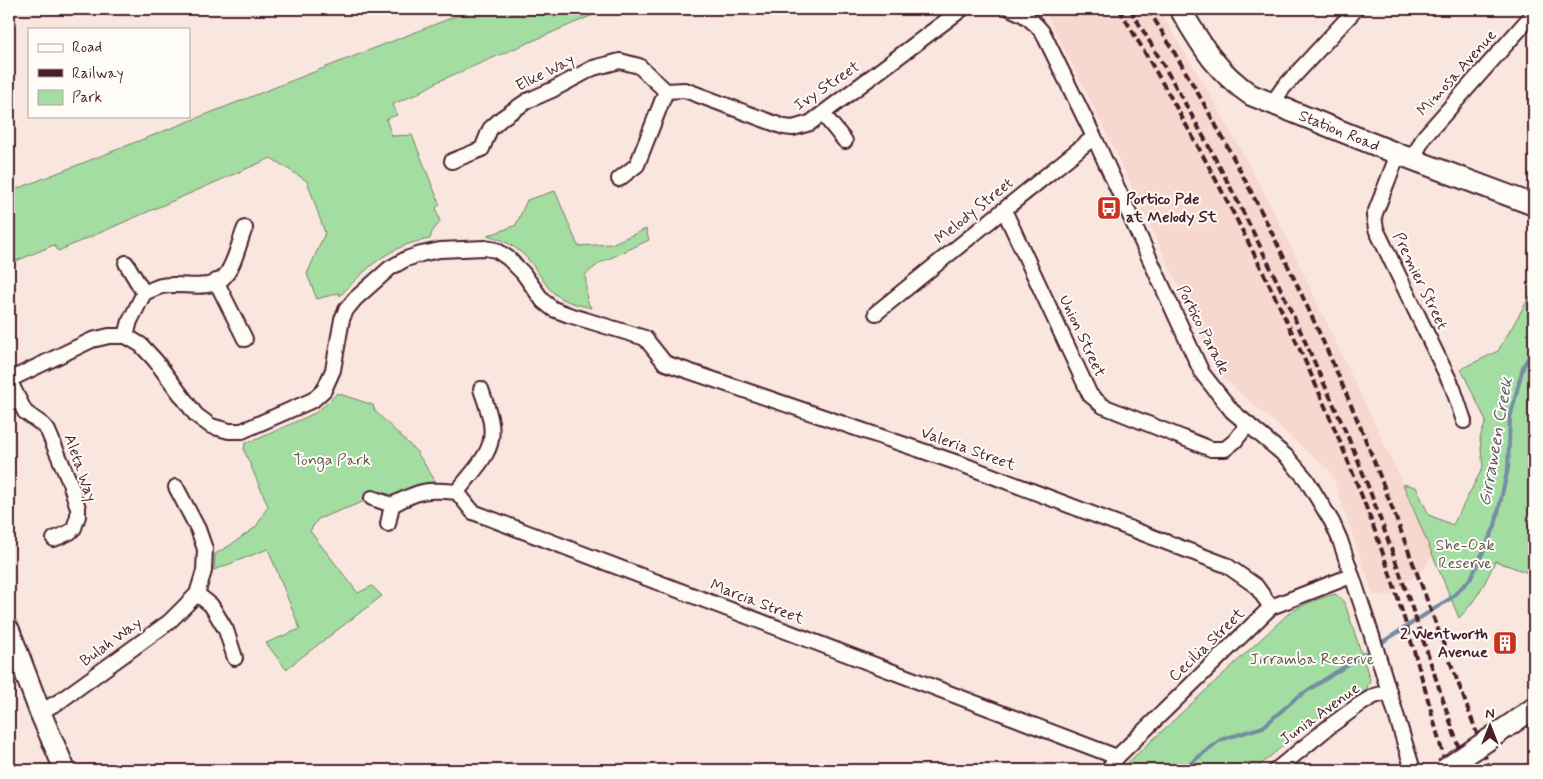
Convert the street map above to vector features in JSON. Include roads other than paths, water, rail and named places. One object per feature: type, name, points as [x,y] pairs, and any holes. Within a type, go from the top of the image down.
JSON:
[{"type":"main road","name":"Station Road","points":[[1180,9],[1208,56],[1235,84],[1251,95],[1405,157],[1534,205]]},
{"type":"main road","points":[[9,630],[40,712],[65,770]]},
{"type":"main road","points":[[1444,770],[1534,708]]},
{"type":"street","name":"Ivy Street","points":[[666,90],[685,90],[784,127],[793,128],[810,123],[823,114],[962,9]]},
{"type":"street","name":"Portico Parade","points":[[1011,9],[1028,17],[1043,33],[1094,137],[1202,373],[1232,411],[1288,458],[1306,479],[1332,522],[1340,540],[1371,633],[1413,770]]},
{"type":"street","points":[[1271,104],[1283,88],[1356,9]]},
{"type":"street","name":"Mimosa Avenue","points":[[1405,157],[1534,13]]},
{"type":"street","name":"Elke Way","points":[[452,160],[482,149],[490,129],[502,118],[527,101],[593,68],[620,61],[639,66],[666,90]]},
{"type":"street","points":[[619,179],[637,165],[666,90]]},
{"type":"street","points":[[823,114],[845,142]]},
{"type":"street","name":"Melody Street","points":[[876,313],[1094,137]]},
{"type":"street","name":"Premier Street","points":[[1405,157],[1374,216],[1374,223],[1453,388],[1464,422]]},
{"type":"street","name":"Union Street","points":[[1004,210],[1090,395],[1103,406],[1211,449],[1225,449],[1248,424]]},
{"type":"street","points":[[9,380],[92,340],[109,336],[126,336],[130,321],[144,293],[162,286],[208,286],[224,278],[235,258],[239,241],[245,228]]},
{"type":"street","name":"Valeria Street","points":[[126,336],[141,344],[196,415],[211,426],[229,431],[242,431],[313,400],[320,395],[333,370],[342,319],[346,310],[364,290],[390,268],[406,259],[421,254],[470,248],[496,250],[508,258],[523,273],[543,301],[553,309],[646,338],[665,363],[961,464],[1226,565],[1256,586],[1271,607]]},
{"type":"street","points":[[126,263],[144,293]]},
{"type":"street","points":[[216,281],[245,339]]},
{"type":"street","name":"Aleta Way","points":[[9,380],[25,412],[48,431],[78,508],[76,522],[70,532],[54,539]]},
{"type":"street","points":[[372,498],[392,505],[412,494],[423,491],[457,492],[484,458],[492,439],[491,425],[481,389]]},
{"type":"street","name":"Bulah Way","points":[[40,712],[60,701],[169,622],[197,594],[204,571],[205,548],[198,529],[176,487]]},
{"type":"street","name":"Marcia Street","points":[[457,492],[473,512],[481,516],[1117,757]]},
{"type":"street","points":[[388,524],[392,505]]},
{"type":"street","name":"Cecilia Street","points":[[1108,770],[1117,757],[1271,607],[1351,576]]},
{"type":"street","points":[[197,594],[211,605],[226,630],[235,658]]},
{"type":"street","name":"Junia Avenue","points":[[1276,770],[1360,704],[1374,696],[1389,692]]},
{"type":"waterway","name":"Girraween Creek","points":[[1378,645],[1451,598],[1471,578],[1495,526],[1508,468],[1510,418],[1523,367],[1534,348]]},
{"type":"waterway","name":"Girraween Creek","points":[[1182,770],[1220,740],[1263,727],[1296,698],[1372,649]]},
{"type":"railway","points":[[1119,9],[1188,127],[1282,310],[1310,373],[1375,532],[1419,667],[1447,770]]},
{"type":"railway","points":[[1130,9],[1157,53],[1232,190],[1278,283],[1341,421],[1397,565],[1466,770]]},
{"type":"railway","points":[[1148,9],[1204,105],[1257,203],[1329,354],[1378,471],[1490,770]]},
{"type":"place","name":"Portico Pde at Melody St","points":[[1109,208]]},
{"type":"place","name":"2 Wentworth Avenue","points":[[1505,643]]},
{"type":"park label","name":"Tonga Park","points":[[332,460]]},
{"type":"park label","name":"She-Oak Reserve","points":[[1465,554]]},
{"type":"park label","name":"Jirramba Reserve","points":[[1312,659]]}]
